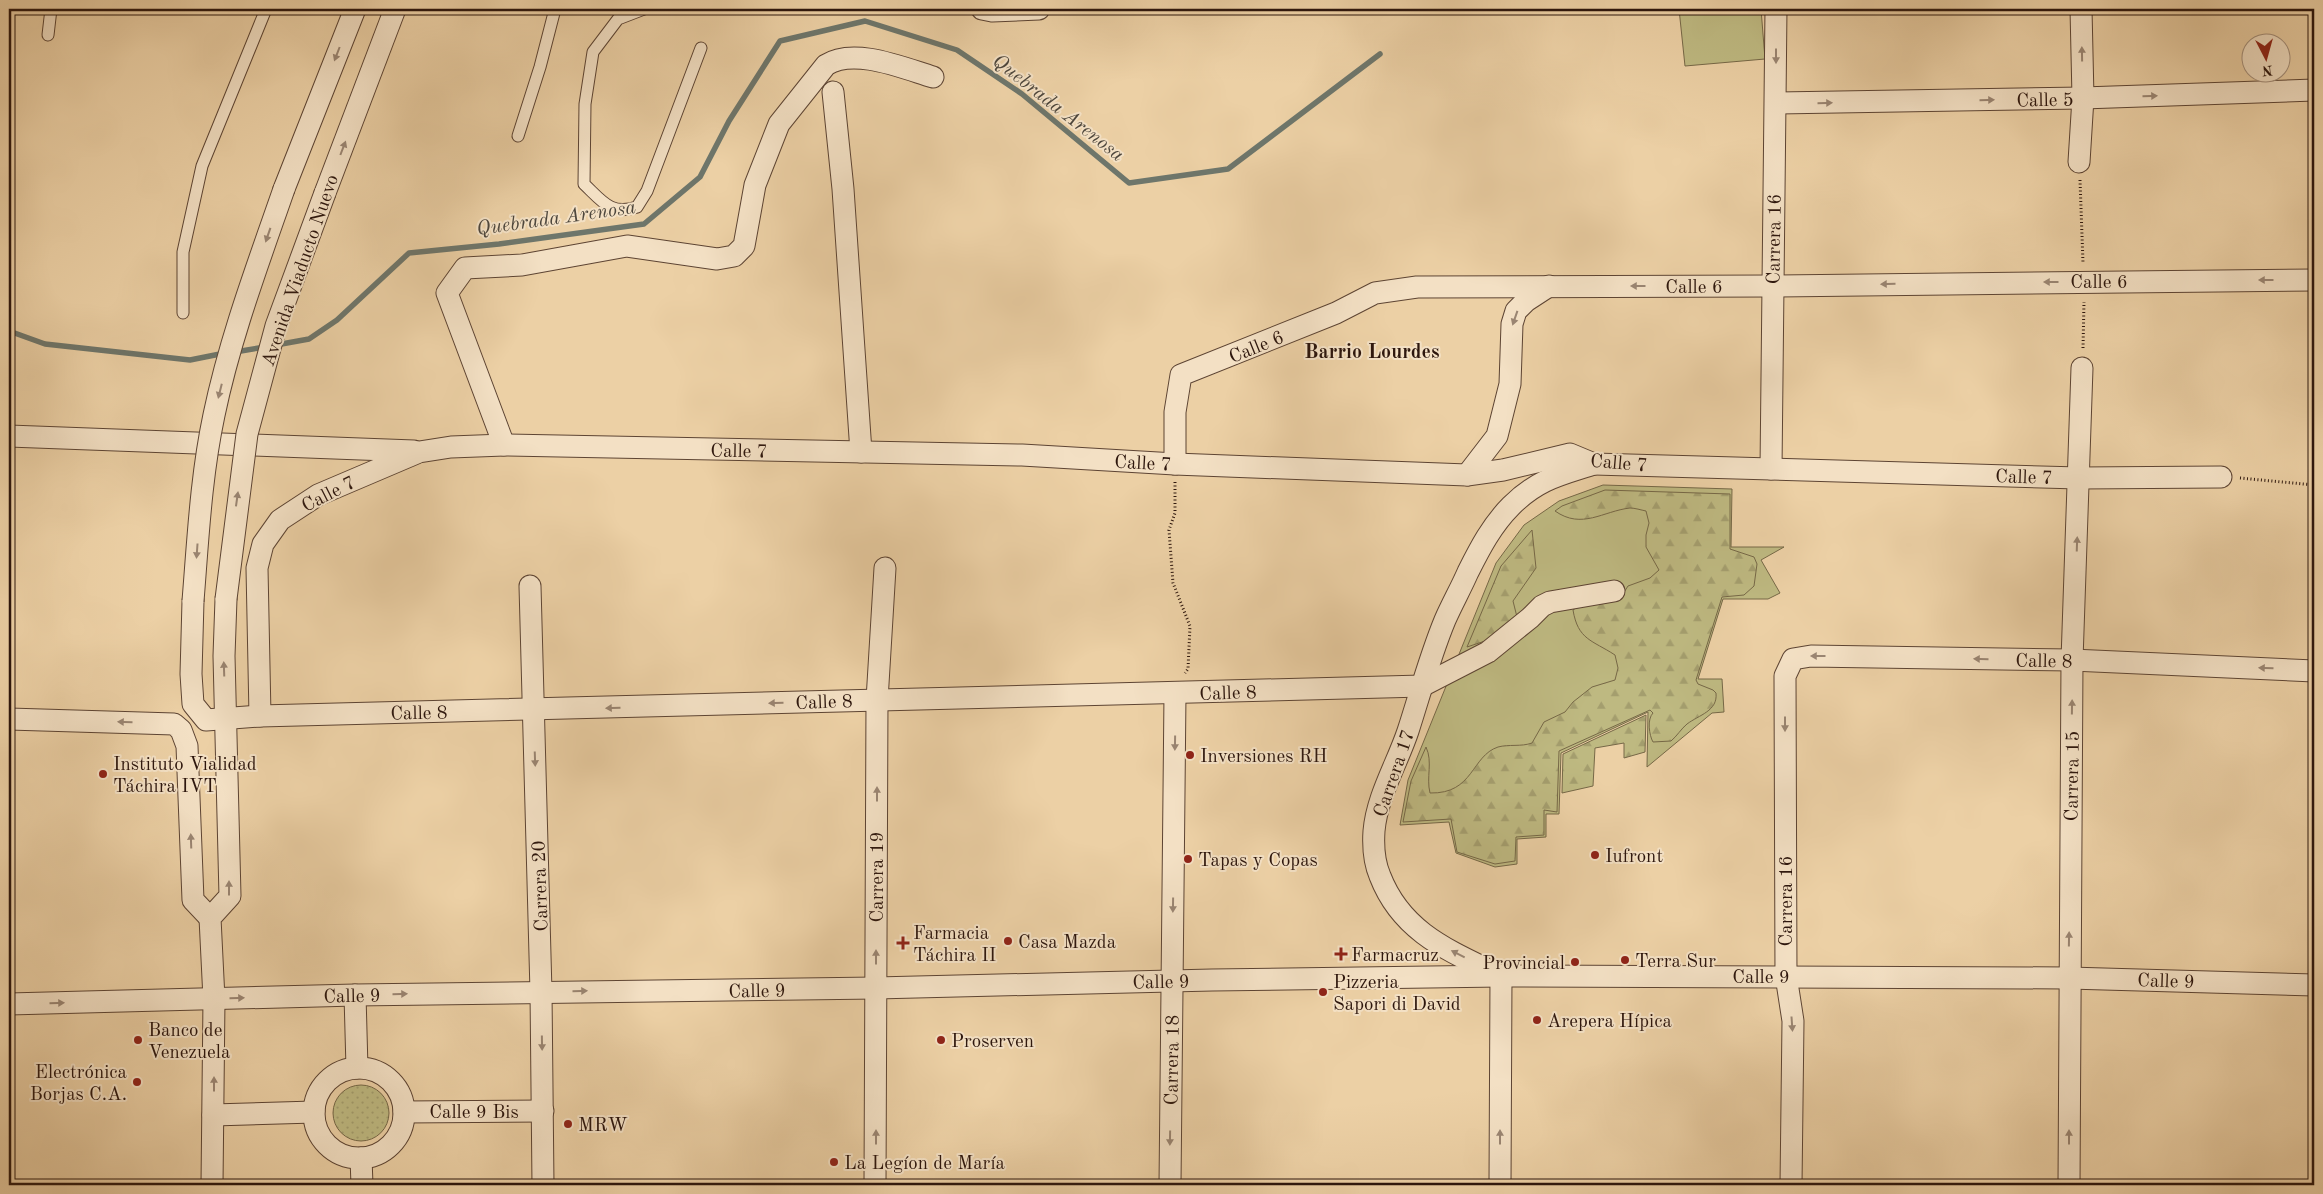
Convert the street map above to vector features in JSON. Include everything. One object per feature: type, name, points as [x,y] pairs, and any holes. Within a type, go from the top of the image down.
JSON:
[{"type":"street","name":"Avenida Viaducto Nuevo","points":[[193,704],[191,674],[193,601],[204,481],[214,415],[240,314],[284,189],[355,9]]},
{"type":"street","name":"Avenida Viaducto Nuevo","points":[[210,918],[230,896],[224,656],[226,599],[247,434],[276,326],[396,9]]},
{"type":"street","points":[[982,9],[992,11],[1039,9]]},
{"type":"street","name":"Carrera 16","points":[[1770,469],[1776,9]]},
{"type":"street","points":[[2079,162],[2083,98],[2081,9]]},
{"type":"street","points":[[504,445],[447,293],[465,268],[522,265],[627,246],[717,260],[734,256],[744,246],[755,185],[779,124],[826,65],[834,60],[846,58],[875,60],[933,76]]},
{"type":"street","name":"Calle 5","points":[[1776,104],[2083,98],[2314,90]]},
{"type":"street","points":[[833,92],[843,189],[861,452]]},
{"type":"street","name":"Calle 6","points":[[1174,464],[1175,412],[1181,375],[1336,313],[1375,293],[1417,287],[1772,286],[2314,280]]},
{"type":"street","points":[[1467,475],[1497,436],[1510,384],[1512,324],[1516,312],[1526,301],[1549,286]]},
{"type":"street","name":"Carrera 15","points":[[2069,1185],[2072,660],[2080,478],[2082,368]]},
{"type":"street","points":[[9,436],[419,452]]},
{"type":"street","name":"Calle 7","points":[[260,716],[257,568],[262,544],[280,520],[318,495],[419,452],[451,447],[504,445],[1022,455],[1174,464],[1467,475],[1503,470],[1570,454],[1594,464],[2080,478],[2221,477]]},
{"type":"street","name":"Carrera 17","points":[[1501,976],[1441,946],[1414,928],[1390,900],[1379,874],[1374,851],[1374,830],[1379,804],[1408,733],[1445,620],[1483,542],[1496,522],[1531,487],[1550,478],[1594,464]]},
{"type":"street","name":"Carrera 19","points":[[876,1185],[877,700],[885,568]]},
{"type":"street","name":"Carrera 20","points":[[530,586],[542,992],[544,1185]]},
{"type":"street","points":[[1422,686],[1488,652],[1542,606],[1550,602],[1614,591]]},
{"type":"street","name":"Calle 8","points":[[1785,676],[1793,659],[1810,656],[2072,660],[2314,670]]},
{"type":"street","name":"Carrera 16","points":[[1785,676],[1786,976],[1793,1021],[1791,1185]]},
{"type":"street","name":"Calle 8","points":[[193,704],[206,720],[260,716],[1175,694],[1422,686]]},
{"type":"street","name":"Carrera 18","points":[[1170,1185],[1175,694]]},
{"type":"street","points":[[174,724],[193,704]]},
{"type":"street","points":[[9,719],[174,724],[181,730],[187,746],[193,900],[210,918],[214,999],[212,1185]]},
{"type":"street","points":[[1500,1185],[1501,976]]},
{"type":"street","name":"Calle 9","points":[[9,1004],[355,994],[876,988],[1501,976],[2069,978],[2314,985]]},
{"type":"street","points":[[355,994],[357,1068]]},
{"type":"street","points":[[357,1068],[380,1073],[390,1080],[402,1100],[404,1112],[399,1134],[392,1144],[373,1156],[362,1158],[347,1157],[333,1150],[322,1140],[316,1127],[314,1112],[316,1099],[322,1087],[332,1077],[344,1071],[357,1068]]},
{"type":"street","name":"Calle 9 Bis","points":[[404,1112],[543,1110]]},
{"type":"street","points":[[213,1115],[314,1112]]},
{"type":"street","points":[[362,1158],[362,1185]]},
{"type":"lane","points":[[48,35],[51,9]]},
{"type":"lane","points":[[183,313],[183,252],[202,166],[266,9]]},
{"type":"lane","points":[[518,136],[540,67],[555,9]]},
{"type":"lane","points":[[644,9],[618,19],[593,52],[585,104],[584,184],[614,209],[624,212],[637,207],[647,190],[701,48]]},
{"type":"path","points":[[1174,464],[1176,513],[1169,530],[1173,583],[1190,626],[1188,668],[1175,694]]},
{"type":"path","points":[[2221,477],[2314,485]]},
{"type":"green space","points":[[1679,9],[1761,9],[1765,59],[1685,66]]},
{"type":"green space","points":[[1603,485],[1732,489],[1731,547],[1784,547],[1761,560],[1780,593],[1768,599],[1723,599],[1698,679],[1722,679],[1724,712],[1712,713],[1647,767],[1648,712],[1561,753],[1559,814],[1546,814],[1546,837],[1517,839],[1517,864],[1495,867],[1456,853],[1449,822],[1400,825],[1408,780],[1496,563],[1524,525],[1559,501]]},
{"type":"green space","points":[[1605,490],[1730,494],[1730,549],[1754,557],[1757,564],[1754,586],[1744,595],[1722,597],[1696,680],[1698,684],[1716,693],[1714,704],[1707,712],[1687,724],[1671,741],[1653,742],[1649,727],[1653,713],[1650,710],[1559,751],[1557,812],[1544,810],[1544,835],[1516,837],[1515,861],[1495,864],[1457,852],[1451,819],[1403,822],[1411,781],[1426,747],[1429,758],[1430,793],[1444,792],[1464,781],[1489,752],[1502,746],[1532,743],[1544,722],[1565,712],[1573,702],[1592,687],[1615,680],[1618,668],[1615,655],[1582,633],[1578,628],[1573,610],[1583,603],[1621,597],[1628,586],[1650,578],[1659,570],[1646,547],[1649,523],[1646,511],[1630,508],[1592,518],[1574,519],[1555,511],[1562,506]]},
{"type":"green space","points":[[1532,530],[1536,568],[1513,601],[1517,617],[1494,638],[1467,647],[1501,566]]},
{"type":"green space","points":[[1646,715],[1645,752],[1624,758],[1624,743],[1595,748],[1593,786],[1562,793],[1563,754]]},
{"type":"green space","points":[[361,1085],[372,1087],[381,1093],[387,1102],[389,1113],[387,1124],[381,1133],[372,1139],[361,1141],[350,1139],[341,1133],[335,1124],[333,1113],[335,1102],[341,1093],[350,1087]]},
{"type":"waterway","name":"Quebrada Arenosa","points":[[276,345],[309,339],[337,320],[409,253],[499,244],[644,224],[700,177],[729,121],[780,41],[865,21],[957,50],[1022,94],[1129,183],[1228,169],[1380,54]]},
{"type":"waterway","name":"Quebrada Arenosa","points":[[9,331],[45,344],[190,360],[225,353]]},
{"type":"waterway","name":"Quebrada Arenosa","points":[[235,352],[265,347]]},
{"type":"place","name":"Inversiones RH","points":[[1190,755]]},
{"type":"place","name":"Instituto Vialidad Táchira IVT","points":[[103,774]]},
{"type":"place","name":"Iufront","points":[[1595,855]]},
{"type":"place","name":"Tapas y Copas","points":[[1188,859]]},
{"type":"place","name":"Casa Mazda","points":[[1008,941]]},
{"type":"place","name":"Farmacia Táchira II","points":[[903,943]]},
{"type":"place","name":"Farmacruz","points":[[1341,954]]},
{"type":"place","name":"Terra Sur","points":[[1625,960]]},
{"type":"place","name":"Provincial","points":[[1575,962]]},
{"type":"place","name":"Pizzeria Sapori di David","points":[[1323,992]]},
{"type":"place","name":"Arepera Hípica","points":[[1537,1020]]},
{"type":"place","name":"Banco de Venezuela","points":[[138,1040]]},
{"type":"place","name":"Proserven","points":[[941,1040]]},
{"type":"place","name":"Electrónica Borjas C.A.","points":[[137,1082]]},
{"type":"place","name":"MRW","points":[[568,1124]]},
{"type":"place","name":"La Legíon de María","points":[[834,1162]]},
{"type":"district","name":"Barrio Lourdes","points":[[1372,351]]}]
